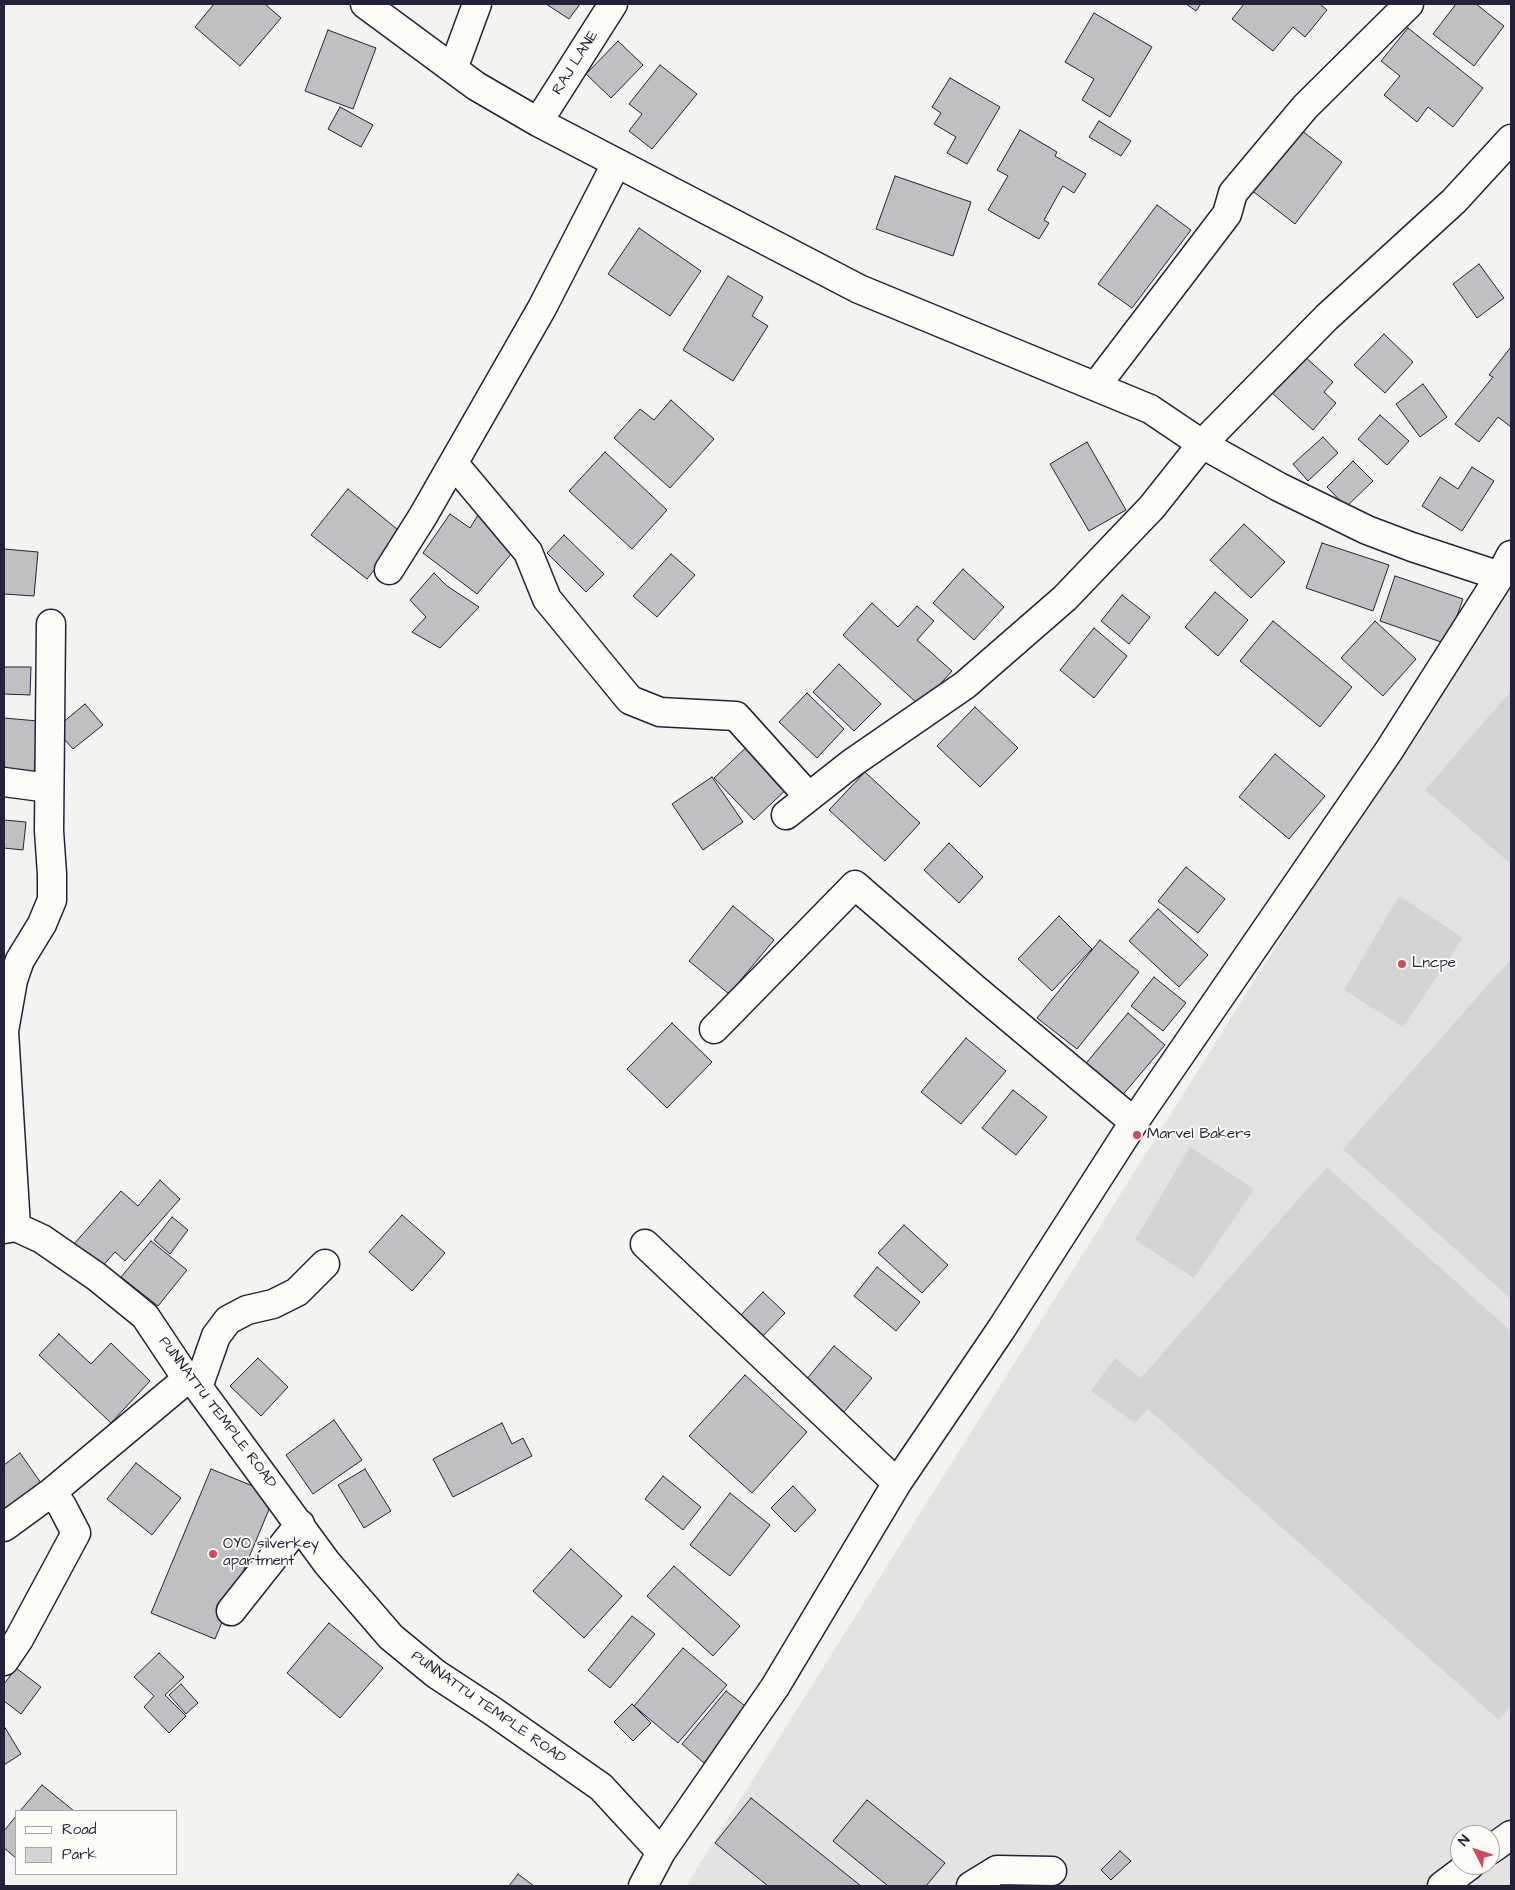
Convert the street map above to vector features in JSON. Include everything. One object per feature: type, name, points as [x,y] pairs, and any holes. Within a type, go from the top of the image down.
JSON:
[{"type":"street","points":[[365,4],[476,86],[538,122],[859,289],[1150,409],[1202,444],[1279,487],[1367,530],[1412,547],[1506,565],[1388,752],[1134,1122],[1002,1328],[897,1483],[775,1688],[661,1852],[643,1886]]},
{"type":"street","points":[[453,69],[477,4]]},
{"type":"street","name":"RAJ LANE","points":[[538,122],[613,4]]},
{"type":"street","points":[[1096,386],[1227,214],[1233,193],[1305,106],[1409,4]]},
{"type":"street","points":[[786,815],[852,763],[965,685],[1065,598],[1152,507],[1202,444],[1327,317],[1454,201],[1511,139]]},
{"type":"street","points":[[389,570],[454,464],[556,283],[616,164]]},
{"type":"street","points":[[454,464],[528,552],[546,599],[630,700],[660,712],[736,716],[809,797]]},
{"type":"street","points":[[10,1228],[4,1031],[13,980],[31,941],[42,924],[52,900],[49,788],[51,624]]},
{"type":"street","points":[[4,782],[49,788]]},
{"type":"street","points":[[714,1029],[855,885],[974,989],[1134,1122]]},
{"type":"street","name":"PUNNATTU TEMPLE ROAD","points":[[10,1228],[42,1240],[97,1277],[145,1316],[327,1563],[392,1637],[436,1674],[601,1787],[661,1852]]},
{"type":"street","points":[[645,1244],[897,1483]]},
{"type":"street","points":[[4,1527],[193,1383],[216,1336],[228,1320],[247,1310],[274,1304],[296,1292],[326,1264]]},
{"type":"street","points":[[4,1661],[19,1639],[76,1533],[62,1506],[52,1492]]},
{"type":"street","points":[[231,1611],[300,1524]]},
{"type":"street","points":[[1500,1843],[1511,1835]]},
{"type":"street","points":[[971,1886],[997,1870],[1052,1871]]},
{"type":"street","points":[[1442,1886],[1457,1875]]},
{"type":"shaded area","points":[[1511,572],[1511,1886],[686,1886]]},
{"type":"green space","points":[[1511,691],[1511,864],[1425,790]]},
{"type":"green space","name":"Lncpe","points":[[1399,896],[1463,938],[1403,1027],[1344,990]]},
{"type":"green space","points":[[1511,959],[1511,1299],[1343,1149]]},
{"type":"green space","points":[[1190,1147],[1254,1189],[1194,1278],[1135,1240]]},
{"type":"green space","points":[[1327,1167],[1511,1331],[1511,1706],[1499,1720],[1148,1409],[1135,1423],[1091,1391],[1115,1358],[1141,1378]]},
{"type":"building","points":[[214,4],[265,4],[281,18],[240,66],[195,27]]},
{"type":"building","points":[[546,4],[580,4],[569,19]]},
{"type":"building","points":[[1186,4],[1201,4],[1196,11]]},
{"type":"building","points":[[1244,4],[1320,4],[1327,10],[1305,37],[1293,27],[1273,51],[1232,19]]},
{"type":"building","points":[[1456,4],[1476,4],[1504,26],[1474,66],[1433,34]]},
{"type":"building","points":[[1094,13],[1152,47],[1110,117],[1082,100],[1094,79],[1065,62]]},
{"type":"building","points":[[1408,28],[1483,88],[1453,127],[1428,107],[1417,122],[1384,95],[1400,76],[1381,61]]},
{"type":"building","points":[[328,30],[376,48],[353,109],[305,91]]},
{"type":"building","points":[[618,41],[643,65],[611,98],[586,74]]},
{"type":"building","points":[[660,65],[697,94],[652,149],[629,131],[642,114],[629,104]]},
{"type":"building","points":[[950,78],[1000,107],[967,164],[947,153],[956,137],[934,124],[941,113],[932,107]]},
{"type":"building","points":[[340,107],[373,125],[361,147],[328,129]]},
{"type":"building","points":[[1099,121],[1131,141],[1121,156],[1089,137]]},
{"type":"building","points":[[1297,127],[1342,162],[1295,224],[1250,189]]},
{"type":"building","points":[[1020,130],[1057,152],[1055,156],[1086,174],[1074,193],[1063,186],[1044,220],[1049,223],[1039,239],[988,210],[1008,176],[997,170]]},
{"type":"building","points":[[895,176],[971,202],[953,256],[876,229]]},
{"type":"building","points":[[1157,205],[1191,230],[1132,308],[1098,284]]},
{"type":"building","points":[[639,228],[701,271],[670,316],[608,274]]},
{"type":"building","points":[[1479,264],[1504,298],[1477,318],[1453,284]]},
{"type":"building","points":[[728,276],[763,297],[752,316],[768,326],[733,381],[683,350]]},
{"type":"building","points":[[1384,334],[1413,362],[1385,393],[1354,365]]},
{"type":"building","points":[[1511,347],[1511,427],[1498,417],[1479,442],[1455,424],[1493,377],[1489,375]]},
{"type":"building","points":[[1304,356],[1333,382],[1324,392],[1336,403],[1313,430],[1271,392]]},
{"type":"building","points":[[1423,384],[1447,417],[1420,437],[1396,404]]},
{"type":"building","points":[[671,400],[714,439],[670,488],[614,438],[640,409],[654,420]]},
{"type":"building","points":[[1380,415],[1409,441],[1387,465],[1358,439]]},
{"type":"building","points":[[1323,437],[1338,453],[1308,481],[1293,464]]},
{"type":"building","points":[[1087,442],[1126,510],[1089,531],[1050,464]]},
{"type":"building","points":[[605,452],[667,510],[632,549],[569,491]]},
{"type":"building","points":[[1353,461],[1373,481],[1346,507],[1327,487]]},
{"type":"building","points":[[1472,467],[1494,481],[1462,531],[1422,506],[1440,477],[1458,489]]},
{"type":"building","points":[[348,489],[403,534],[367,579],[311,535]]},
{"type":"building","points":[[450,514],[470,528],[478,515],[518,546],[477,594],[423,553]]},
{"type":"building","points":[[1244,524],[1285,562],[1251,598],[1210,560]]},
{"type":"building","points":[[564,535],[604,574],[586,592],[547,553]]},
{"type":"building","points":[[1322,543],[1389,565],[1373,611],[1306,588]]},
{"type":"building","points":[[4,549],[38,552],[34,596],[4,594]]},
{"type":"building","points":[[671,554],[695,575],[657,617],[633,596]]},
{"type":"building","points":[[963,569],[1004,607],[974,640],[933,603]]},
{"type":"building","points":[[434,573],[447,586],[479,607],[440,648],[412,632],[426,617],[410,600]]},
{"type":"building","points":[[1395,576],[1463,599],[1447,644],[1380,621]]},
{"type":"building","points":[[1215,592],[1248,620],[1218,656],[1185,627]]},
{"type":"building","points":[[1122,595],[1150,617],[1129,644],[1101,621]]},
{"type":"building","points":[[872,603],[898,627],[917,606],[934,621],[917,640],[952,671],[920,706],[843,635]]},
{"type":"building","points":[[1273,621],[1352,687],[1320,727],[1240,661]]},
{"type":"building","points":[[1375,621],[1416,659],[1383,696],[1341,658]]},
{"type":"building","points":[[1094,628],[1127,656],[1094,698],[1060,670]]},
{"type":"building","points":[[839,664],[881,704],[854,731],[813,692]]},
{"type":"building","points":[[4,667],[31,667],[30,695],[4,694]]},
{"type":"building","points":[[807,693],[844,729],[817,758],[779,722]]},
{"type":"building","points":[[85,704],[103,725],[73,749],[55,729]]},
{"type":"building","points":[[975,707],[1018,748],[980,787],[937,746]]},
{"type":"building","points":[[4,718],[38,721],[34,773],[4,771]]},
{"type":"building","points":[[752,742],[792,784],[754,820],[714,778]]},
{"type":"building","points":[[1275,754],[1325,796],[1289,839],[1239,797]]},
{"type":"building","points":[[865,772],[920,823],[885,861],[829,810]]},
{"type":"building","points":[[712,777],[743,822],[703,850],[672,804]]},
{"type":"building","points":[[4,820],[26,822],[23,850],[4,848]]},
{"type":"building","points":[[949,843],[983,877],[959,903],[924,870]]},
{"type":"building","points":[[1186,867],[1225,899],[1198,933],[1158,901]]},
{"type":"building","points":[[733,906],[774,940],[729,994],[689,961]]},
{"type":"building","points":[[1158,909],[1208,955],[1179,987],[1129,941]]},
{"type":"building","points":[[1059,916],[1092,949],[1052,991],[1018,959]]},
{"type":"building","points":[[1100,940],[1139,972],[1077,1049],[1037,1018]]},
{"type":"building","points":[[1154,977],[1186,1003],[1163,1031],[1131,1006]]},
{"type":"building","points":[[1128,1013],[1165,1045],[1120,1098],[1083,1067]]},
{"type":"building","points":[[672,1023],[712,1062],[667,1108],[627,1069]]},
{"type":"building","points":[[966,1038],[1006,1071],[961,1124],[921,1092]]},
{"type":"building","points":[[1013,1090],[1047,1117],[1016,1155],[982,1128]]},
{"type":"building","points":[[160,1180],[180,1199],[125,1261],[115,1252],[100,1269],[73,1245],[121,1191],[138,1206]]},
{"type":"building","points":[[402,1215],[445,1253],[412,1291],[369,1252]]},
{"type":"building","points":[[172,1217],[188,1230],[170,1254],[154,1240]]},
{"type":"building","points":[[904,1225],[948,1265],[922,1293],[878,1253]]},
{"type":"building","points":[[151,1241],[187,1270],[158,1306],[121,1277]]},
{"type":"building","points":[[877,1267],[920,1302],[896,1331],[854,1296]]},
{"type":"building","points":[[763,1292],[785,1313],[757,1342],[735,1321]]},
{"type":"building","points":[[59,1334],[91,1364],[111,1343],[150,1381],[111,1423],[39,1355]]},
{"type":"building","points":[[834,1346],[872,1378],[844,1412],[806,1380]]},
{"type":"building","points":[[258,1358],[288,1387],[261,1416],[230,1386]]},
{"type":"building","points":[[745,1375],[807,1432],[752,1493],[689,1436]]},
{"type":"building","points":[[334,1420],[362,1460],[313,1494],[286,1455]]},
{"type":"building","points":[[502,1423],[512,1444],[523,1438],[532,1456],[453,1497],[433,1459]]},
{"type":"building","points":[[20,1453],[41,1483],[4,1510],[4,1465]]},
{"type":"building","points":[[136,1463],[181,1498],[152,1535],[107,1499]]},
{"type":"building","name":"OYO silverkey apartment","points":[[211,1469],[275,1495],[215,1639],[151,1613]]},
{"type":"building","points":[[365,1469],[391,1511],[364,1528],[338,1485]]},
{"type":"building","points":[[663,1476],[701,1507],[683,1530],[645,1499]]},
{"type":"building","points":[[793,1486],[816,1510],[795,1532],[771,1508]]},
{"type":"building","points":[[730,1493],[770,1525],[730,1576],[690,1545]]},
{"type":"building","points":[[571,1549],[622,1596],[584,1638],[533,1591]]},
{"type":"building","points":[[674,1566],[740,1626],[713,1656],[647,1596]]},
{"type":"building","points":[[632,1616],[655,1634],[610,1688],[588,1670]]},
{"type":"building","points":[[329,1623],[383,1668],[340,1718],[287,1673]]},
{"type":"building","points":[[683,1648],[727,1685],[678,1743],[634,1706]]},
{"type":"building","points":[[159,1653],[184,1677],[165,1695],[186,1716],[169,1733],[144,1707],[154,1696],[134,1677]]},
{"type":"building","points":[[16,1668],[41,1687],[21,1714],[4,1701],[4,1684]]},
{"type":"building","points":[[181,1684],[198,1703],[186,1714],[169,1695]]},
{"type":"building","points":[[726,1691],[749,1709],[704,1763],[682,1744]]},
{"type":"building","points":[[632,1704],[651,1723],[633,1741],[614,1722]]},
{"type":"building","points":[[4,1726],[21,1754],[4,1765]]},
{"type":"building","points":[[42,1785],[73,1810],[21,1810]]},
{"type":"building","points":[[751,1798],[861,1886],[768,1886],[715,1843]]},
{"type":"building","points":[[867,1800],[945,1863],[926,1886],[888,1886],[833,1841]]},
{"type":"building","points":[[15,1817],[15,1857],[4,1848],[4,1831]]},
{"type":"building","points":[[1120,1851],[1131,1861],[1111,1880],[1101,1870]]},
{"type":"building","points":[[518,1874],[534,1886],[509,1886]]},
{"type":"place","name":"Lncpe","points":[[1402,964]]},
{"type":"place","name":"Marvel Bakers","points":[[1137,1135]]},
{"type":"place","name":"OYO silverkey apartment","points":[[213,1554]]}]
